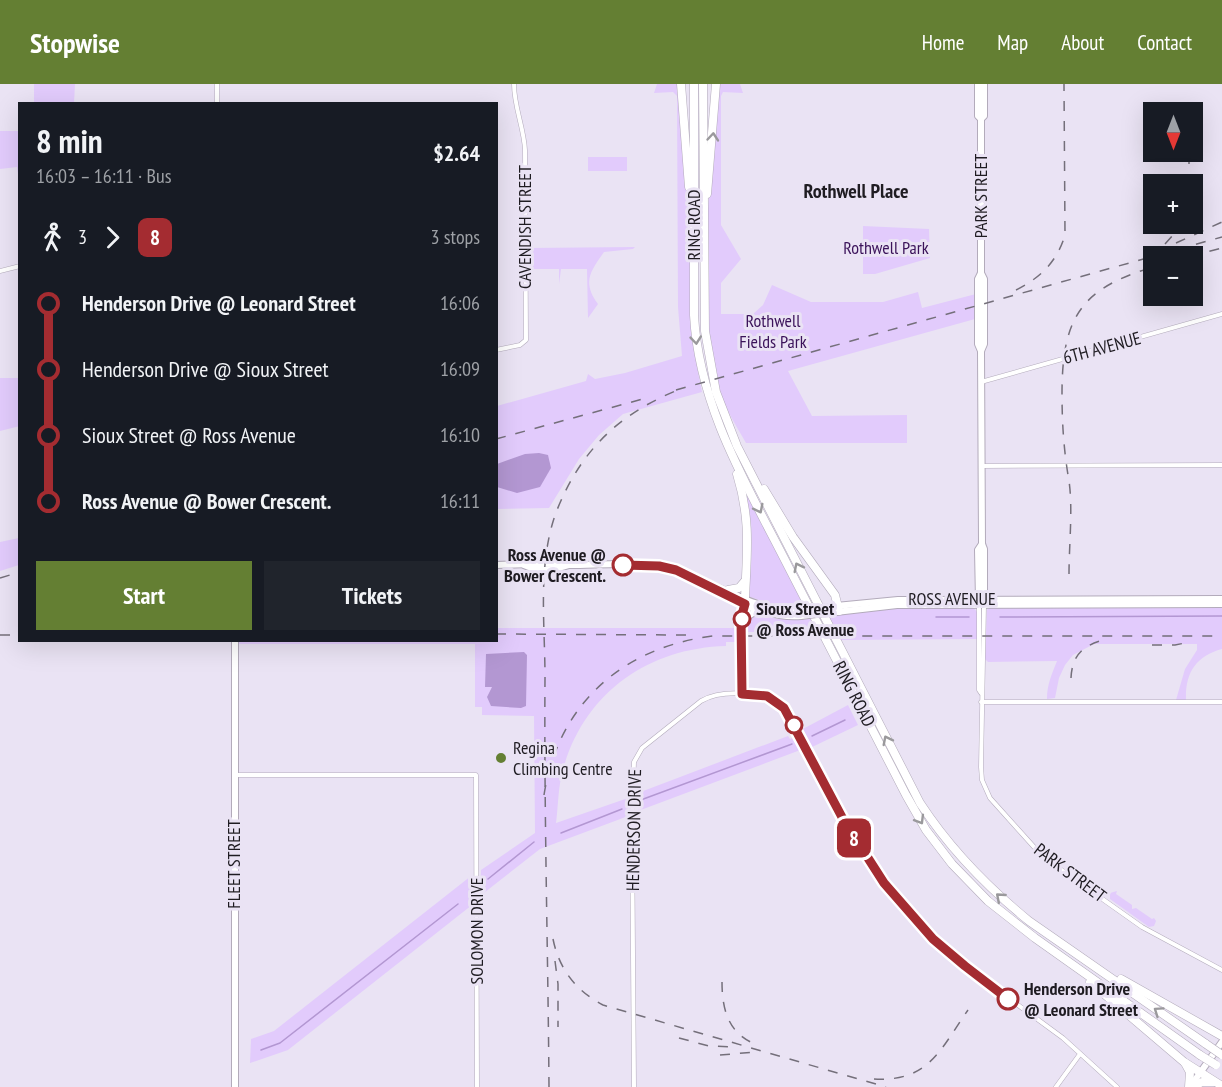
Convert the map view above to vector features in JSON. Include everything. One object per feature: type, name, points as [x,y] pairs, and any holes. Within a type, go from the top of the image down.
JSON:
[{"type":"highway","points":[[681,84],[684,139],[693,221]]},
{"type":"highway","name":"RING ROAD","points":[[694,84],[693,221],[697,348],[707,394],[731,455],[906,795],[926,830],[952,864],[988,901],[1035,938],[1219,1067]]},
{"type":"highway","name":"RING ROAD","points":[[703,84],[703,314],[706,346],[716,392],[726,419],[785,542],[920,803],[953,850],[984,883],[1029,921],[1222,1055]]},
{"type":"highway","points":[[703,237],[716,84]]},
{"type":"highway","points":[[726,419],[776,509],[835,595],[835,609]]},
{"type":"highway","points":[[731,455],[747,515],[749,552],[745,601]]},
{"type":"highway","points":[[728,590],[739,588],[746,580]]},
{"type":"highway","points":[[1035,938],[1184,1062],[1219,1084]]},
{"type":"highway","points":[[1073,951],[1222,1036]]},
{"type":"highway","points":[[1209,1028],[1222,1028]]},
{"type":"highway","points":[[1184,1062],[1190,1072],[1191,1087],[1202,1082],[1219,1084]]},
{"type":"main road","name":"PARK STREET","points":[[978,84],[978,116],[981,119]]},
{"type":"main road","name":"PARK STREET","points":[[981,602],[984,549],[982,544],[981,351],[978,344],[978,279],[981,273],[981,119],[984,116],[984,84]]},
{"type":"main road","name":"ROSS AVENUE","points":[[498,565],[560,563],[659,566],[728,590],[758,610],[775,616],[898,600],[1222,604]]},
{"type":"main road","name":"ROSS AVENUE","points":[[690,576],[703,585],[745,601],[800,614]]},
{"type":"main road","name":"ROSS AVENUE","points":[[981,602],[1222,599]]},
{"type":"main road","points":[[744,620],[758,610]]},
{"type":"main road","name":"FLEET STREET","points":[[235,642],[235,1087]]},
{"type":"main road","points":[[1191,1087],[1222,1042]]},
{"type":"street","points":[[217,84],[217,102]]},
{"type":"street","name":"CAVENDISH STREET","points":[[498,350],[520,345],[526,340],[525,138],[515,102],[514,84]]},
{"type":"street","points":[[0,271],[18,266]]},
{"type":"street","name":"6TH AVENUE","points":[[981,382],[1222,314]]},
{"type":"street","points":[[981,465],[1222,465]]},
{"type":"street","points":[[742,694],[745,601]]},
{"type":"street","name":"PARK STREET","points":[[981,602],[982,780],[990,798],[1049,861],[1142,927],[1222,970]]},
{"type":"street","name":"HENDERSON DRIVE","points":[[634,1087],[632,820],[634,762],[642,748],[701,701],[712,696],[742,694],[767,696],[784,708],[864,856],[924,930],[986,984],[1063,1038],[1117,1087]]},
{"type":"street","points":[[981,702],[1222,702]]},
{"type":"street","name":"SOLOMON DRIVE","points":[[234,775],[476,775],[477,1087]]},
{"type":"street","points":[[1056,1087],[1080,1054]]},
{"type":"green space","points":[[34,84],[75,84],[74,102],[34,102]]},
{"type":"green space","points":[[657,84],[678,84],[687,191],[693,330],[702,392],[623,414],[599,435],[579,459],[549,508],[498,509],[498,406],[586,381],[588,374],[595,379],[625,373],[682,356],[678,307],[677,96],[673,92],[654,93]]},
{"type":"green space","name":"Rothwell Fields Park","points":[[719,84],[740,84],[743,93],[723,92],[721,96],[721,225],[741,259],[721,283],[721,314],[753,314],[763,305],[772,285],[811,302],[883,302],[918,292],[922,308],[976,294],[975,319],[788,371],[812,416],[907,415],[907,443],[746,443],[730,414],[718,385],[711,349],[705,274]]},
{"type":"green space","points":[[0,131],[18,131],[18,174],[17,167],[0,169]]},
{"type":"green space","points":[[588,157],[627,157],[627,171],[588,171]]},
{"type":"green space","name":"Rothwell Park","points":[[863,226],[929,229],[930,258],[875,274],[863,274]]},
{"type":"green space","points":[[635,247],[604,252],[599,259],[592,271],[589,283],[598,304],[588,318],[587,269],[561,269],[559,284],[559,269],[529,269],[528,248]]},
{"type":"green space","points":[[0,378],[18,378],[18,426],[0,431]]},
{"type":"green space","points":[[743,488],[807,607],[782,608],[748,596],[752,555],[751,528]]},
{"type":"green space","points":[[18,538],[18,565],[0,571],[0,542]]},
{"type":"green space","points":[[1222,606],[1222,649],[1205,656],[1194,667],[1186,690],[1186,700],[1176,700],[1185,669],[1197,650],[1197,644],[1094,644],[1073,655],[1059,678],[1055,698],[1047,699],[1049,684],[1057,661],[988,662],[985,659],[987,610],[990,607]]},
{"type":"green space","points":[[905,607],[973,607],[977,612],[977,639],[840,640],[828,615]]},
{"type":"green space","points":[[756,612],[777,619],[812,618],[819,632],[746,632],[749,616]]},
{"type":"green space","points":[[498,628],[738,628],[738,642],[726,642],[726,646],[696,649],[669,656],[643,667],[620,682],[600,701],[583,723],[570,749],[561,778],[556,823],[631,797],[631,815],[540,849],[480,896],[481,870],[535,833],[534,716],[482,715],[482,707],[475,707],[475,644],[237,644],[237,642],[498,642]]},
{"type":"green space","points":[[848,705],[858,725],[810,748],[801,730]]},
{"type":"green space","points":[[788,736],[790,739],[797,736],[803,749],[638,811],[638,793]]},
{"type":"green space","points":[[471,876],[472,905],[288,1050],[250,1063],[251,1039],[274,1031]]},
{"type":"green space","points":[[1117,891],[1116,894],[1132,905],[1132,909],[1136,908],[1152,919],[1154,918],[1156,921],[1154,926],[1149,927],[1110,899],[1110,893]]},
{"type":"shaded area","points":[[525,454],[548,455],[551,468],[540,487],[517,493],[498,487],[498,464]]},
{"type":"shaded area","points":[[524,652],[527,655],[526,706],[521,708],[491,706],[487,697],[492,687],[485,687],[486,654]]},
{"type":"waterway","points":[[1000,617],[1222,616]]},
{"type":"waterway","points":[[936,617],[969,617]]},
{"type":"waterway","points":[[812,736],[845,720]]},
{"type":"waterway","points":[[638,801],[792,744]]},
{"type":"waterway","points":[[561,833],[622,809]]},
{"type":"waterway","points":[[488,879],[534,842]]},
{"type":"waterway","points":[[261,1050],[280,1043],[458,904]]},
{"type":"railway","points":[[1016,290],[1033,280],[1046,268],[1062,245],[1065,235],[1064,84]]},
{"type":"railway","points":[[1189,162],[1189,174]]},
{"type":"railway","points":[[1176,243],[1222,222]]},
{"type":"railway","points":[[1165,244],[1174,234]]},
{"type":"railway","points":[[676,390],[1222,237]]},
{"type":"railway","points":[[1203,253],[1222,248]]},
{"type":"railway","points":[[1069,574],[1071,503],[1062,405],[1066,346],[1071,327],[1080,311],[1092,297],[1108,285],[1143,271]]},
{"type":"railway","points":[[549,1087],[544,614],[544,571],[547,550],[557,510],[567,488],[592,450],[622,421],[641,408],[683,388]]},
{"type":"railway","points":[[498,438],[650,397]]},
{"type":"railway","points":[[0,578],[18,573]]},
{"type":"railway","points":[[498,634],[688,635]]},
{"type":"railway","points":[[0,635],[18,635]]},
{"type":"railway","points":[[544,795],[552,762],[564,733],[580,708],[600,686],[624,667],[680,642],[713,636],[1222,636]]},
{"type":"railway","points":[[1071,678],[1073,664],[1080,653],[1089,645],[1103,640]]},
{"type":"railway","points":[[1152,645],[1175,645],[1190,642]]},
{"type":"railway","points":[[553,939],[560,960],[570,978],[585,993],[603,1005],[886,1087]]},
{"type":"railway","points":[[555,961],[558,984],[558,1027]]},
{"type":"railway","points":[[722,982],[723,1002],[728,1019],[738,1033],[755,1044]]},
{"type":"railway","points":[[874,1079],[893,1079],[921,1069],[940,1050],[968,1010]]},
{"type":"railway","points":[[679,1038],[709,1046],[733,1047]]},
{"type":"railway","points":[[720,1055],[755,1052]]},
{"type":"bus line","name":"8","points":[[623,565],[659,566],[676,570],[745,604],[741,618],[742,694],[767,696],[781,704],[788,712],[843,819],[864,856],[884,883],[933,939],[986,984],[1008,999]]},
{"type":"place","name":"Ross Avenue @ Bower Crescent.","points":[[623,565]]},
{"type":"place","name":"Sioux Street @ Ross Avenue","points":[[742,619]]},
{"type":"place","name":"Regina Climbing Centre","points":[[501,758]]},
{"type":"place","name":"Henderson Drive @ Leonard Street","points":[[1008,999]]},
{"type":"district","name":"Rothwell Place","points":[[856,191]]}]
